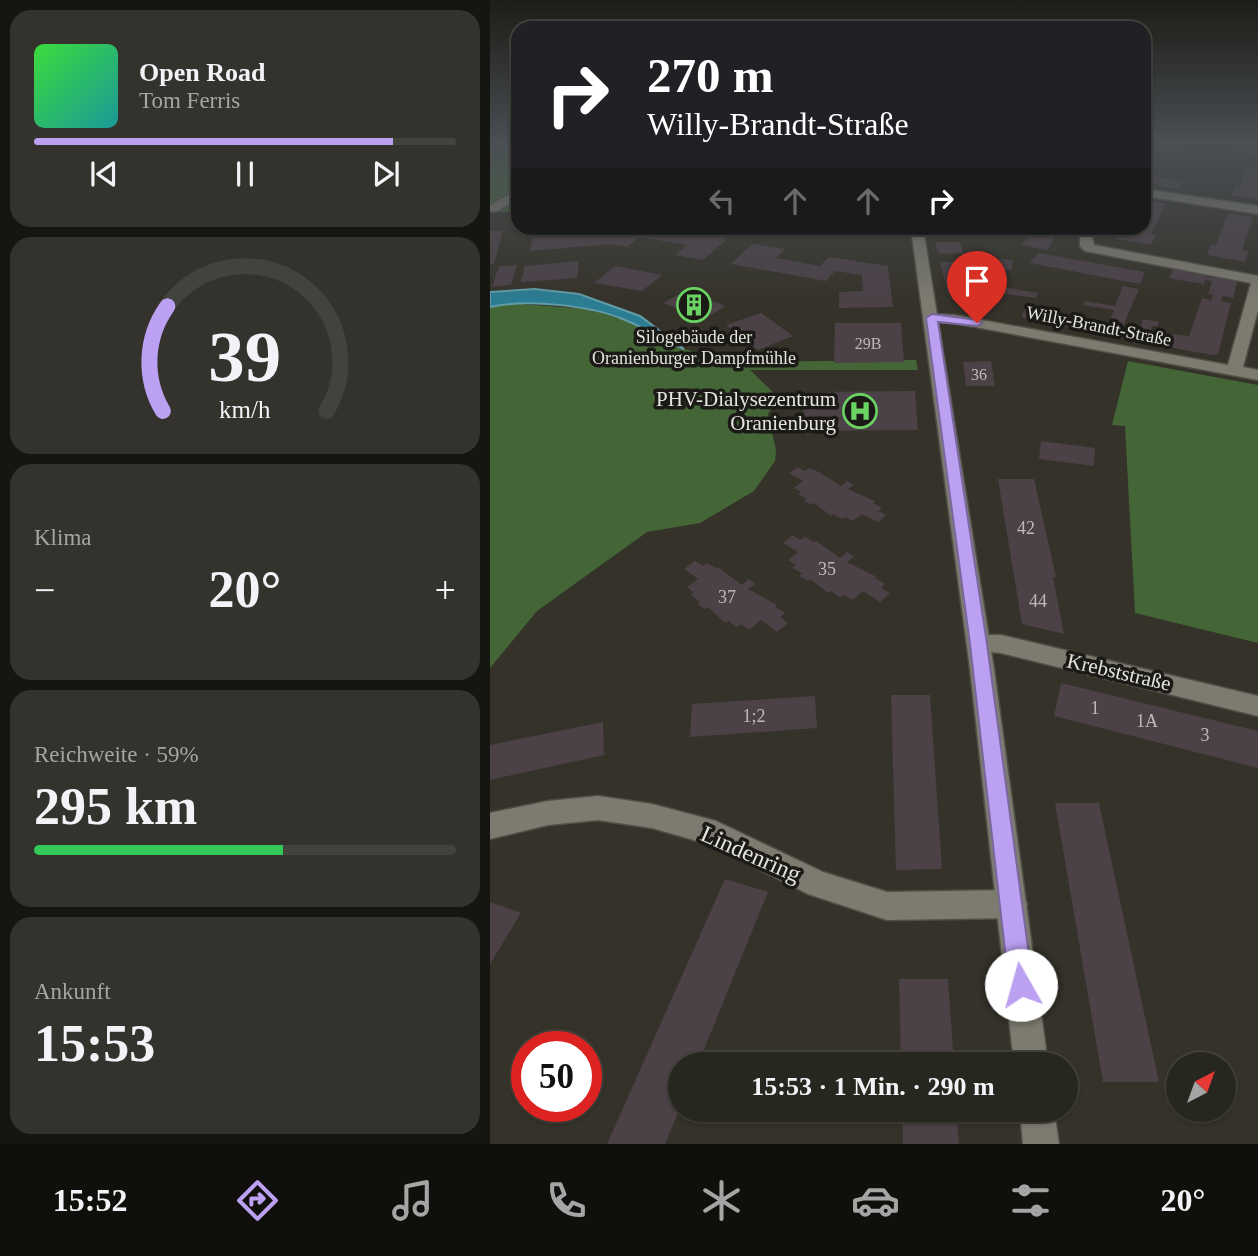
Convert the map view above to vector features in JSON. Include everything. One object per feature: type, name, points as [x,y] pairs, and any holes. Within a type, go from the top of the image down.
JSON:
[{"type":"street","points":[[1172,196],[1258,210]]},
{"type":"street","points":[[494,208],[511,197]]},
{"type":"street","points":[[918,235],[979,644],[1030,1052]]},
{"type":"street","points":[[1087,235],[1086,246],[1090,248],[1258,281],[1234,370]]},
{"type":"street","name":"Willy-Brandt-Straße","points":[[932,318],[954,319],[1258,375]]},
{"type":"street","name":"Krebststraße","points":[[979,644],[1001,644],[1258,706]]},
{"type":"street","name":"Lindenring","points":[[490,826],[548,813],[598,808],[652,816],[716,834],[818,884],[887,906],[1012,904]]},
{"type":"street","points":[[1038,1122],[1041,1144]]},
{"type":"green space","points":[[490,196],[511,196],[511,212],[490,213]]},
{"type":"green space","points":[[508,303],[588,309],[623,319],[684,349],[740,362],[916,360],[918,370],[750,370],[779,398],[768,414],[776,450],[775,461],[754,491],[700,523],[647,532],[537,611],[490,668],[490,307]]},
{"type":"green space","points":[[1128,361],[1258,385],[1258,643],[1135,613],[1125,426],[1112,425]]},
{"type":"water","points":[[535,289],[579,294],[640,316],[684,349],[632,323],[577,307],[521,304],[490,307],[490,292]]},
{"type":"building","points":[[1151,201],[1166,203],[1151,234]]},
{"type":"building","points":[[1228,213],[1253,217],[1242,250],[1248,251],[1245,262],[1207,255],[1211,245],[1216,245]]},
{"type":"building","points":[[503,230],[494,264],[490,264],[490,231]]},
{"type":"building","points":[[533,235],[708,235],[728,238],[703,260],[675,255],[687,245],[639,237],[627,247],[611,244],[530,251]]},
{"type":"building","points":[[1030,235],[1057,235],[1047,250],[1022,245]]},
{"type":"building","points":[[1118,235],[1156,235],[1151,245],[1116,239]]},
{"type":"building","points":[[935,242],[960,242],[963,253],[939,254]]},
{"type":"building","points":[[752,244],[785,249],[776,258],[820,266],[829,257],[888,266],[893,307],[839,308],[839,292],[863,291],[862,275],[835,271],[826,281],[731,264]]},
{"type":"building","points":[[1038,253],[1145,272],[1140,284],[1030,263]]},
{"type":"building","points":[[990,258],[1013,260],[1011,270],[1003,270],[1003,287],[1038,293],[1036,298],[993,292],[990,276],[972,274],[977,293],[948,293],[940,262],[989,261]]},
{"type":"building","points":[[579,261],[577,278],[521,282],[525,266]]},
{"type":"building","points":[[517,265],[511,285],[492,287],[499,266]]},
{"type":"building","points":[[615,266],[662,275],[642,291],[594,283]]},
{"type":"building","points":[[1174,268],[1207,274],[1206,277],[1213,278],[1214,275],[1238,279],[1233,298],[1222,296],[1221,301],[1231,303],[1218,354],[1152,344],[1155,332],[1189,336],[1202,298],[1211,300],[1213,294],[1208,294],[1212,281],[1205,280],[1204,284],[1169,278]]},
{"type":"building","points":[[1123,286],[1139,289],[1121,331],[1127,332],[1124,339],[1021,317],[1027,305],[1053,310],[1051,313],[1109,323],[1114,310],[1083,305],[1085,301],[1115,306]]},
{"type":"building","name":"Silogebäude der Oranienburger Dampfmühle","points":[[685,291],[726,306],[704,319],[663,303]]},
{"type":"building","points":[[761,313],[793,336],[758,350],[726,325]]},
{"type":"building","points":[[1143,319],[1159,322],[1158,326],[1152,326],[1149,336],[1138,334]]},
{"type":"building","points":[[835,323],[901,323],[904,362],[834,363]]},
{"type":"building","points":[[991,361],[995,386],[966,386],[963,362]]},
{"type":"building","name":"PHV-Dialysezentrum Oranienburg","points":[[915,391],[918,430],[802,431],[805,392]]},
{"type":"building","points":[[1041,441],[1095,448],[1094,466],[1039,459]]},
{"type":"building","points":[[798,467],[805,471],[809,468],[819,472],[841,486],[847,481],[854,485],[848,489],[875,501],[873,503],[882,508],[878,511],[886,515],[878,522],[862,514],[853,521],[833,514],[831,516],[814,503],[812,505],[804,501],[807,499],[798,494],[801,492],[794,488],[803,481],[789,473]]},
{"type":"building","points":[[998,479],[1034,479],[1056,577],[1053,577],[1064,634],[1022,624]]},
{"type":"building","points":[[793,535],[800,540],[805,537],[816,541],[840,558],[847,552],[854,557],[847,562],[877,577],[875,578],[885,584],[881,588],[890,593],[880,602],[863,591],[853,600],[844,595],[840,598],[831,591],[828,593],[810,579],[808,581],[799,576],[802,573],[792,568],[796,565],[788,560],[798,552],[783,543]]},
{"type":"building","points":[[695,561],[703,566],[707,563],[718,567],[742,585],[749,579],[755,584],[748,589],[777,605],[775,607],[785,613],[780,617],[788,623],[777,632],[761,620],[749,630],[741,624],[737,627],[728,621],[725,623],[708,607],[705,609],[697,604],[700,602],[691,595],[694,593],[687,587],[698,579],[684,569]]},
{"type":"building","points":[[1061,683],[1258,731],[1258,768],[1054,716]]},
{"type":"building","points":[[891,695],[930,695],[942,869],[896,870]]},
{"type":"building","points":[[815,696],[817,728],[690,737],[692,704]]},
{"type":"building","points":[[603,722],[604,755],[490,780],[490,745]]},
{"type":"building","points":[[1055,803],[1099,803],[1159,1082],[1103,1082]]},
{"type":"building","points":[[725,879],[768,892],[703,1052],[668,1052],[668,1122],[674,1122],[665,1144],[607,1144]]},
{"type":"building","points":[[490,902],[521,913],[490,964]]},
{"type":"building","points":[[899,979],[948,979],[953,1052],[901,1052]]},
{"type":"building","points":[[902,1122],[957,1122],[959,1144],[903,1144]]},
{"type":"place","name":"Silogebäude der Oranienburger Dampfmühle","points":[[694,305]]},
{"type":"place","name":"PHV-Dialysezentrum Oranienburg","points":[[860,411]]},
{"type":"route","points":[[977,323],[932,318],[979,644],[1021,985]]}]
